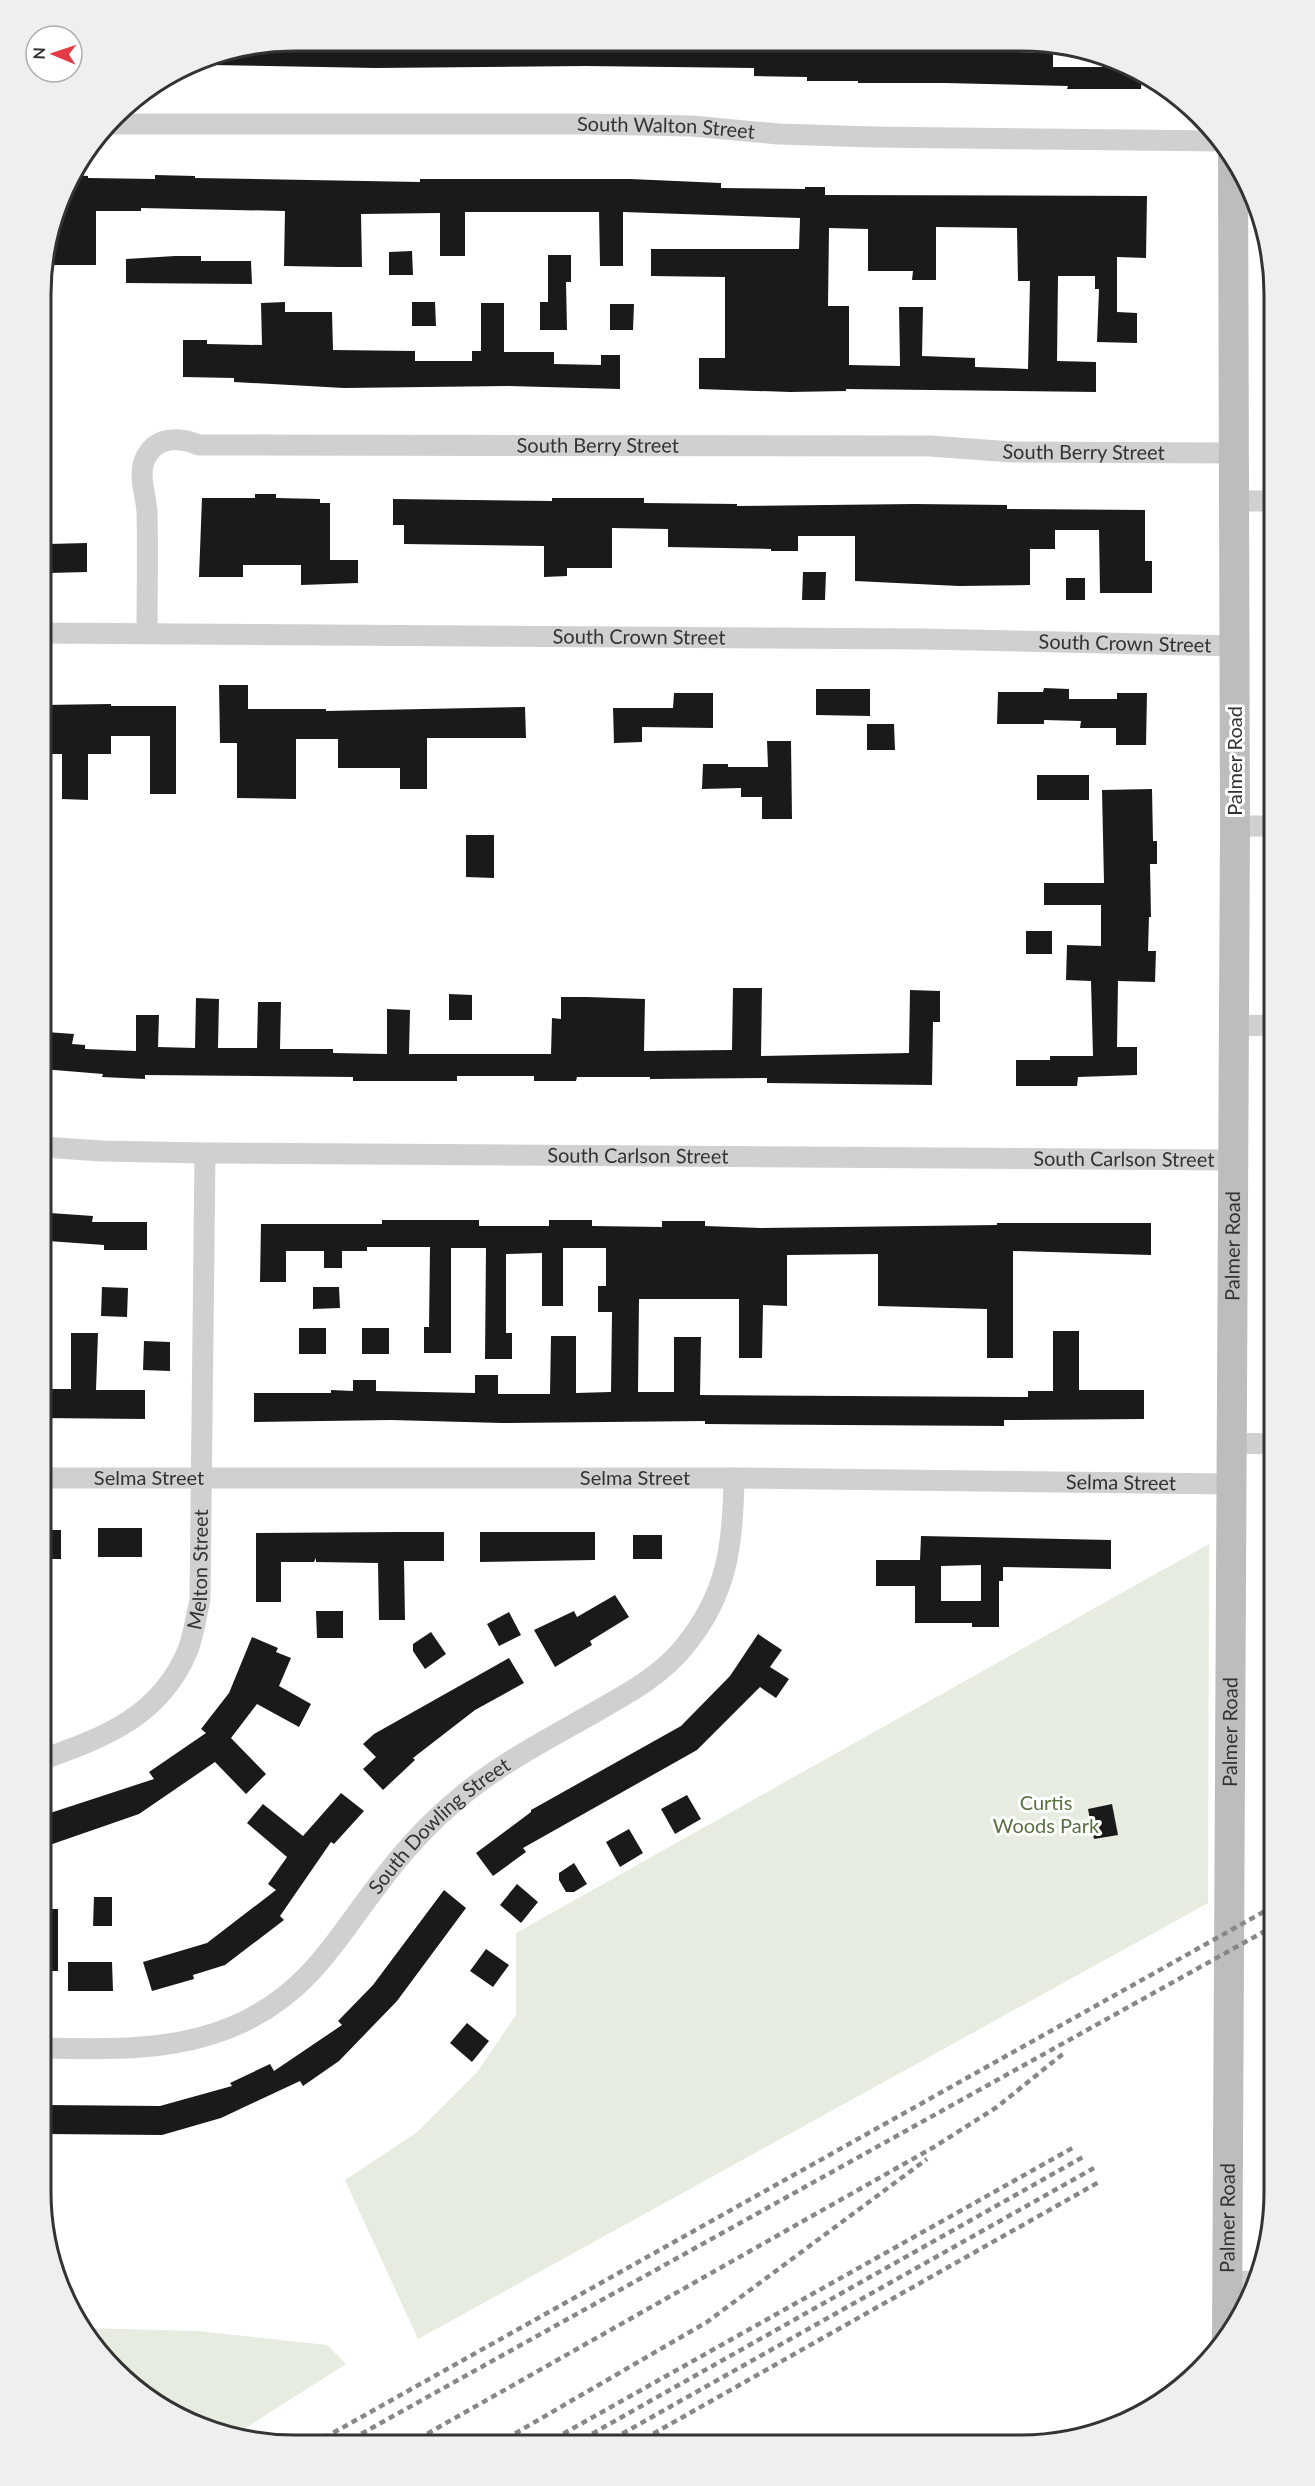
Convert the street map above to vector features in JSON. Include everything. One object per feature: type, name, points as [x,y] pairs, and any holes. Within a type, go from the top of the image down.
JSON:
[{"type":"street","name":"South Walton Street","points":[[120,124],[586,123],[692,126],[778,134],[873,137],[1210,141]]},
{"type":"street","name":"Palmer Road","points":[[1227,2320],[1235,826],[1233,176]]},
{"type":"street","name":"South Berry Street","points":[[147,633],[147,510],[143,468],[151,450],[171,439],[187,440],[199,445],[930,446],[1012,452],[1235,453]]},
{"type":"street","points":[[1235,501],[1264,501]]},
{"type":"street","name":"South Crown Street","points":[[51,633],[924,639],[1235,646]]},
{"type":"street","points":[[1235,826],[1264,826]]},
{"type":"street","points":[[1234,1026],[1264,1025]]},
{"type":"street","name":"South Carlson Street","points":[[51,1148],[205,1153],[1233,1160]]},
{"type":"street","name":"Melton Street","points":[[51,1756],[116,1730],[150,1705],[179,1669],[189,1647],[200,1600],[205,1153]]},
{"type":"street","points":[[1230,1443],[1264,1444]]},
{"type":"street","name":"Selma Street","points":[[51,1478],[735,1478],[1230,1484]]},
{"type":"street","name":"South Dowling Street","points":[[51,2048],[124,2049],[158,2047],[192,2040],[224,2030],[252,2017],[299,1985],[320,1965],[398,1859],[456,1800],[510,1761],[638,1688],[683,1648],[707,1616],[725,1573],[734,1528],[735,1478]]},
{"type":"street","points":[[1227,2282],[1247,2281]]},
{"type":"green space","name":"Curtis Woods Park","points":[[1209,1544],[1208,1903],[418,2339],[345,2180],[416,2133],[478,2071],[516,2015],[516,1933]]},
{"type":"green space","points":[[93,2328],[197,2331],[327,2345],[346,2364],[243,2429],[201,2417],[159,2394],[122,2364]]},
{"type":"building","points":[[294,51],[982,51],[1053,53],[1053,67],[1108,67],[1141,83],[1141,89],[1067,89],[1068,86],[858,83],[858,81],[807,81],[807,77],[754,76],[754,68],[585,66],[376,68],[213,65],[262,53]]},
{"type":"building","points":[[155,175],[195,176],[195,178],[420,182],[420,179],[630,179],[721,183],[721,188],[805,189],[805,187],[825,187],[825,195],[1147,196],[1146,258],[1117,257],[1117,312],[1137,313],[1137,343],[1097,342],[1099,289],[1095,289],[1095,276],[1058,276],[1057,361],[1096,362],[1096,392],[846,389],[846,391],[790,392],[699,389],[699,358],[725,358],[725,277],[651,276],[651,249],[799,249],[800,218],[623,212],[623,266],[600,266],[599,212],[465,212],[465,256],[440,256],[440,213],[361,214],[362,267],[338,267],[284,266],[285,211],[141,208],[141,211],[96,211],[96,265],[53,265],[59,231],[69,201],[82,176],[88,176],[88,178],[155,179]],"holes":[[[936,227],[1017,228],[1018,281],[1030,281],[1028,369],[975,367],[975,358],[922,356],[923,307],[899,307],[900,366],[849,365],[849,306],[828,306],[829,228],[868,229],[868,271],[913,271],[912,280],[936,280]]]},
{"type":"building","points":[[412,251],[413,275],[389,275],[389,252]]},
{"type":"building","points":[[548,255],[571,255],[571,282],[566,282],[567,330],[540,330],[540,302],[548,302]]},
{"type":"building","points":[[201,256],[201,261],[251,261],[252,284],[126,283],[126,259]]},
{"type":"building","points":[[285,302],[285,312],[332,312],[333,350],[415,351],[415,361],[472,361],[472,351],[481,351],[481,303],[504,303],[504,352],[554,352],[554,364],[601,365],[601,355],[620,355],[620,389],[508,386],[344,388],[234,382],[234,378],[183,377],[183,340],[207,340],[207,344],[262,345],[261,303]]},
{"type":"building","points":[[412,302],[435,302],[436,326],[412,326]]},
{"type":"building","points":[[610,304],[634,304],[633,330],[610,330]]},
{"type":"building","points":[[255,494],[276,494],[276,498],[320,499],[320,503],[330,503],[330,560],[358,560],[358,583],[301,585],[301,565],[243,565],[243,577],[199,577],[202,498],[255,498]]},
{"type":"building","points":[[552,498],[644,498],[644,503],[737,504],[737,506],[914,504],[1007,505],[1007,509],[1145,510],[1145,561],[1152,561],[1152,593],[1100,593],[1099,530],[1055,530],[1055,549],[1030,549],[1030,585],[959,586],[855,581],[855,536],[798,536],[798,551],[771,551],[771,549],[668,547],[668,529],[612,528],[612,568],[567,568],[567,576],[544,577],[544,546],[404,544],[404,525],[393,525],[393,499],[552,501]]},
{"type":"building","points":[[87,543],[87,572],[51,573],[51,544]]},
{"type":"building","points":[[803,572],[826,572],[825,600],[802,600]]},
{"type":"building","points":[[1066,578],[1085,578],[1085,600],[1066,600]]},
{"type":"building","points":[[219,685],[248,685],[248,709],[326,709],[326,711],[525,707],[526,738],[427,738],[427,789],[400,789],[400,768],[338,768],[338,739],[296,739],[296,799],[237,798],[237,743],[220,743]]},
{"type":"building","points":[[1044,688],[1069,689],[1069,699],[1117,699],[1117,693],[1147,693],[1146,745],[1116,745],[1116,728],[1080,728],[1081,721],[1044,720],[1044,724],[997,724],[998,692],[1043,692]]},
{"type":"building","points":[[816,689],[870,689],[870,716],[816,715]]},
{"type":"building","points":[[674,693],[713,693],[713,728],[642,727],[642,742],[614,743],[613,708],[673,708]]},
{"type":"building","points":[[51,705],[176,706],[176,794],[150,794],[150,736],[111,736],[111,754],[88,754],[88,800],[62,799],[62,754],[51,754]]},
{"type":"building","points":[[867,724],[894,724],[895,750],[867,750]]},
{"type":"building","points":[[767,741],[791,741],[792,819],[762,819],[762,797],[741,797],[741,788],[702,789],[703,764],[728,764],[728,767],[768,767]]},
{"type":"building","points":[[1037,775],[1089,775],[1089,800],[1037,800]]},
{"type":"building","points":[[1152,789],[1153,841],[1157,841],[1157,864],[1150,864],[1151,917],[1149,917],[1148,951],[1156,951],[1155,982],[1118,981],[1117,1047],[1137,1047],[1137,1075],[1078,1077],[1077,1086],[1016,1086],[1016,1060],[1050,1060],[1050,1056],[1093,1056],[1091,981],[1066,980],[1067,945],[1101,946],[1101,905],[1044,905],[1044,883],[1104,883],[1102,790]]},
{"type":"building","points":[[466,835],[494,835],[494,878],[466,877]]},
{"type":"building","points":[[1026,931],[1052,931],[1052,954],[1026,954]]},
{"type":"building","points":[[733,988],[762,988],[761,1056],[909,1053],[910,990],[940,991],[940,1022],[933,1022],[932,1085],[767,1083],[767,1078],[577,1077],[576,1081],[534,1081],[534,1076],[457,1076],[457,1081],[353,1081],[353,1077],[145,1075],[145,1079],[102,1077],[103,1074],[51,1070],[51,1032],[74,1034],[72,1044],[85,1045],[85,1049],[136,1051],[136,1015],[159,1015],[158,1047],[195,1048],[196,998],[219,999],[218,1048],[257,1048],[258,1002],[281,1002],[280,1049],[333,1049],[333,1053],[387,1054],[387,1009],[410,1010],[409,1054],[551,1054],[552,1018],[561,1019],[561,997],[587,997],[645,999],[644,1051],[732,1050]]},
{"type":"building","points":[[449,994],[472,995],[472,1020],[449,1020]]},
{"type":"building","points":[[51,1213],[93,1216],[92,1222],[147,1222],[147,1250],[104,1250],[104,1245],[51,1241]]},
{"type":"building","points":[[382,1220],[479,1220],[479,1226],[549,1226],[549,1220],[592,1220],[592,1226],[662,1227],[662,1221],[705,1221],[705,1226],[761,1228],[997,1225],[997,1223],[1151,1223],[1151,1255],[1013,1251],[1013,1358],[987,1358],[987,1309],[878,1306],[878,1254],[787,1255],[787,1306],[763,1305],[762,1358],[739,1358],[739,1299],[639,1299],[638,1392],[674,1392],[674,1337],[701,1337],[700,1395],[1028,1397],[1028,1391],[1053,1391],[1053,1331],[1079,1331],[1079,1390],[1144,1390],[1144,1419],[1004,1420],[1004,1426],[705,1424],[705,1421],[254,1422],[254,1393],[353,1391],[353,1380],[376,1380],[376,1391],[475,1393],[475,1375],[498,1375],[498,1394],[550,1394],[551,1336],[576,1336],[576,1393],[611,1392],[612,1312],[598,1312],[598,1286],[606,1286],[606,1248],[563,1248],[563,1306],[542,1306],[542,1253],[506,1254],[506,1333],[512,1333],[512,1359],[485,1359],[486,1248],[451,1248],[451,1353],[424,1353],[424,1327],[429,1327],[430,1247],[367,1247],[367,1251],[342,1251],[342,1268],[324,1268],[324,1251],[286,1251],[286,1282],[260,1282],[261,1224],[382,1224]]},
{"type":"building","points":[[102,1287],[128,1288],[127,1317],[101,1316]]},
{"type":"building","points":[[313,1287],[339,1287],[340,1308],[313,1309]]},
{"type":"building","points":[[299,1328],[326,1328],[326,1354],[299,1354]]},
{"type":"building","points":[[362,1328],[389,1328],[389,1354],[362,1354]]},
{"type":"building","points":[[71,1333],[98,1333],[96,1390],[145,1390],[145,1419],[51,1418],[51,1389],[71,1389]]},
{"type":"building","points":[[144,1341],[170,1342],[170,1371],[143,1370]]},
{"type":"building","points":[[98,1528],[142,1528],[142,1557],[98,1557]]},
{"type":"building","points":[[51,1530],[61,1530],[61,1559],[51,1559]]},
{"type":"building","points":[[444,1532],[444,1561],[404,1561],[405,1620],[379,1620],[378,1563],[316,1562],[316,1558],[314,1562],[281,1562],[281,1602],[256,1602],[256,1533]]},
{"type":"building","points":[[480,1532],[595,1532],[595,1560],[480,1562]]},
{"type":"building","points":[[633,1535],[662,1535],[662,1559],[633,1559]]},
{"type":"building","points":[[921,1536],[1111,1540],[1111,1569],[1003,1567],[1003,1581],[999,1581],[999,1627],[972,1627],[972,1623],[915,1623],[915,1586],[876,1586],[876,1560],[920,1560]],"holes":[[[981,1565],[981,1601],[941,1601],[941,1566]]]},
{"type":"building","points":[[615,1595],[629,1617],[590,1641],[592,1645],[555,1667],[534,1630],[574,1611],[577,1617]]},
{"type":"building","points":[[316,1611],[343,1611],[343,1638],[317,1638]]},
{"type":"building","points":[[509,1612],[521,1635],[499,1646],[487,1624]]},
{"type":"building","points":[[431,1632],[446,1654],[425,1669],[413,1651],[413,1644]]},
{"type":"building","points":[[758,1634],[782,1650],[770,1667],[789,1679],[776,1698],[760,1687],[697,1750],[523,1848],[526,1852],[493,1876],[476,1853],[531,1810],[681,1726],[730,1676]]},
{"type":"building","points":[[252,1637],[278,1648],[276,1652],[291,1658],[279,1686],[311,1704],[299,1727],[257,1704],[231,1738],[266,1774],[246,1794],[215,1762],[139,1814],[51,1845],[51,1813],[154,1779],[149,1772],[206,1733],[201,1729],[229,1693]]},
{"type":"building","points":[[509,1658],[524,1683],[475,1710],[413,1758],[415,1760],[383,1790],[363,1769],[376,1757],[363,1744],[374,1734]]},
{"type":"building","points":[[341,1793],[364,1811],[334,1844],[331,1842],[280,1916],[284,1920],[225,1965],[193,1975],[194,1979],[152,1991],[143,1962],[207,1943],[276,1890],[268,1884],[287,1857],[247,1823],[263,1804],[303,1836]]},
{"type":"building","points":[[687,1795],[701,1819],[675,1834],[661,1809]]},
{"type":"building","points":[[1112,1804],[1118,1835],[1094,1839],[1088,1809]]},
{"type":"building","points":[[629,1829],[643,1853],[620,1867],[606,1842]]},
{"type":"building","points":[[574,1863],[587,1884],[574,1892],[566,1892],[559,1880],[559,1873]]},
{"type":"building","points":[[517,1884],[538,1902],[521,1923],[500,1905]]},
{"type":"building","points":[[444,1890],[466,1908],[397,2001],[339,2061],[303,2086],[300,2081],[221,2118],[162,2135],[51,2134],[51,2105],[160,2106],[232,2086],[230,2083],[270,2064],[274,2071],[342,2025],[338,2021],[373,1985]]},
{"type":"building","points":[[94,1897],[112,1897],[112,1926],[93,1926]]},
{"type":"building","points":[[51,1909],[58,1909],[58,1971],[51,1971]]},
{"type":"building","points":[[486,1949],[509,1965],[493,1987],[470,1971]]},
{"type":"building","points":[[68,1962],[112,1962],[113,1991],[68,1991]]},
{"type":"building","points":[[467,2023],[489,2041],[472,2062],[450,2043]]},
{"type":"railway","points":[[329,2435],[1264,1912]]},
{"type":"railway","points":[[359,2435],[1264,1932]]},
{"type":"railway","points":[[425,2435],[934,2147],[997,2107],[1064,2053]]},
{"type":"railway","points":[[561,2435],[1076,2146]]},
{"type":"railway","points":[[590,2435],[1083,2157]]},
{"type":"railway","points":[[512,2435],[707,2322],[927,2159]]},
{"type":"railway","points":[[620,2435],[1094,2168]]},
{"type":"railway","points":[[651,2435],[1099,2182]]}]
